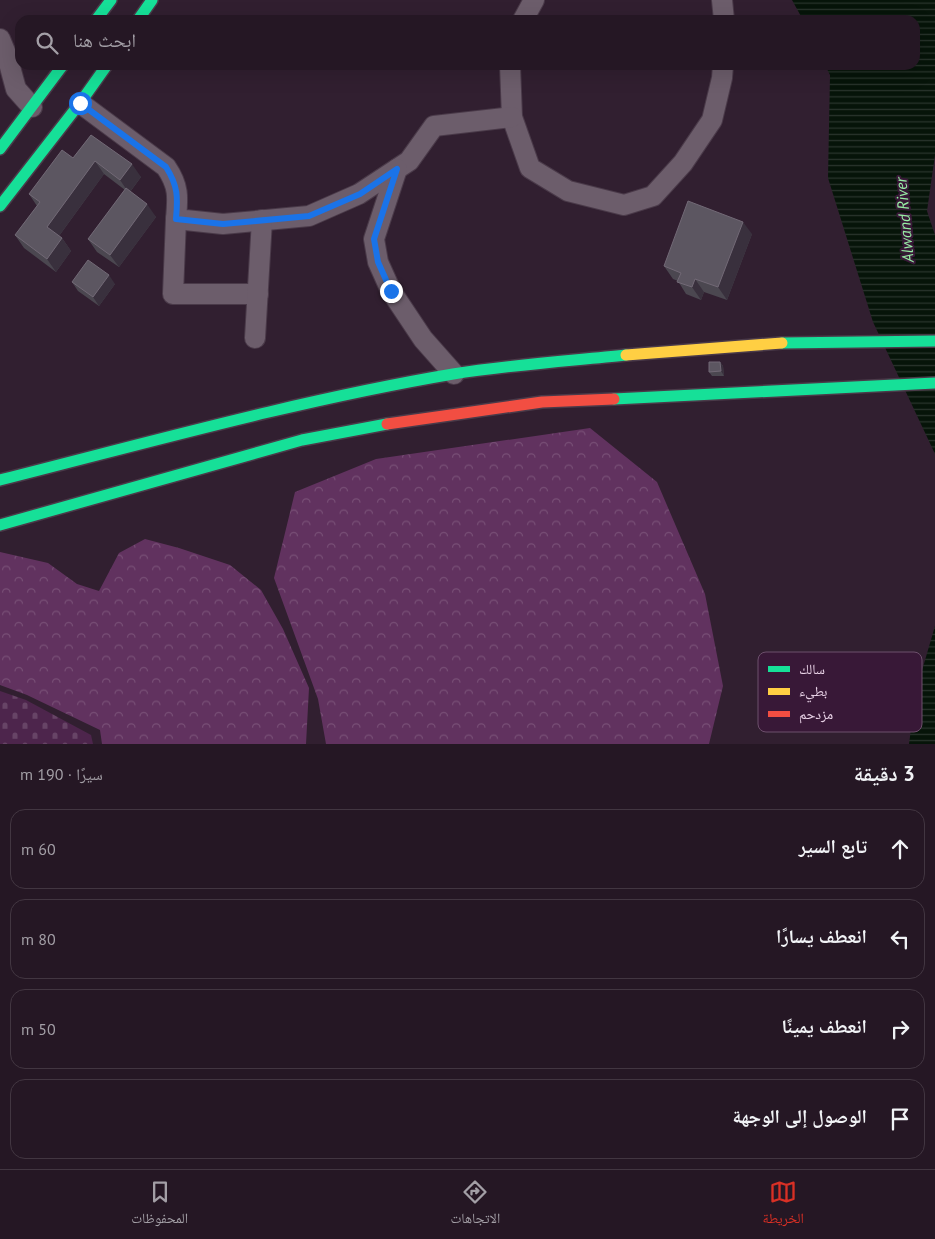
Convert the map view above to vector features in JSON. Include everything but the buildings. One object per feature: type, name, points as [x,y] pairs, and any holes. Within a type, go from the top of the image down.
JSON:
[{"type":"main road","points":[[100,15],[111,0]]},
{"type":"main road","points":[[142,15],[152,0]]},
{"type":"main road","points":[[0,149],[59,70]]},
{"type":"main road","points":[[0,206],[103,70]]},
{"type":"main road","points":[[0,480],[301,404],[454,374],[552,362],[784,343],[935,341]]},
{"type":"main road","points":[[0,525],[302,440],[400,422],[542,402],[789,392],[935,383]]},
{"type":"street","points":[[526,15],[534,0]]},
{"type":"street","points":[[722,0],[724,15]]},
{"type":"street","points":[[0,39],[16,89],[32,107]]},
{"type":"street","points":[[510,70],[512,117],[530,168],[568,190],[624,205],[654,196],[683,163],[712,120],[723,70]]},
{"type":"street","points":[[80,103],[166,167],[174,179],[178,196],[173,294],[258,294]]},
{"type":"street","points":[[176,219],[223,224],[309,216],[360,194],[409,161],[434,126],[512,117]]},
{"type":"street","points":[[397,169],[374,239],[378,262],[391,291],[423,339],[454,374]]},
{"type":"street","points":[[255,338],[262,220]]},
{"type":"green space","points":[[590,428],[657,482],[705,594],[723,686],[709,744],[326,744],[318,699],[274,578],[295,492],[376,459]]},
{"type":"green space","points":[[145,539],[230,565],[261,590],[283,629],[309,688],[306,744],[102,744],[100,730],[27,695],[0,685],[0,552],[48,563],[77,584],[99,591],[119,553]]},
{"type":"green space","points":[[0,691],[26,700],[91,735],[93,744],[0,744]]},
{"type":"water","name":"Alwand River","points":[[792,0],[935,0],[935,155],[927,211],[935,235],[935,454],[873,322],[828,178],[830,75],[828,70],[920,70],[920,15],[800,15]]},
{"type":"water","points":[[935,626],[935,744],[909,744],[911,732],[922,732],[922,670]]},
{"type":"traffic: fast","points":[[100,15],[111,0]]},
{"type":"traffic: fast","points":[[142,15],[152,0]]},
{"type":"traffic: fast","points":[[0,149],[59,70]]},
{"type":"traffic: fast","points":[[0,206],[103,70]]},
{"type":"traffic: fast","points":[[782,343],[935,341]]},
{"type":"traffic: fast","points":[[0,480],[225,422],[396,384],[496,368],[626,355]]},
{"type":"traffic: fast","points":[[614,399],[935,383]]},
{"type":"traffic: fast","points":[[0,525],[302,440],[387,424]]},
{"type":"traffic: slow","points":[[626,355],[782,343]]},
{"type":"traffic: jam","points":[[387,424],[542,402],[614,399]]},
{"type":"route","points":[[80,103],[166,167],[174,179],[178,196],[176,219],[223,224],[309,216],[360,194],[397,169],[374,239],[378,262],[391,291]]}]
